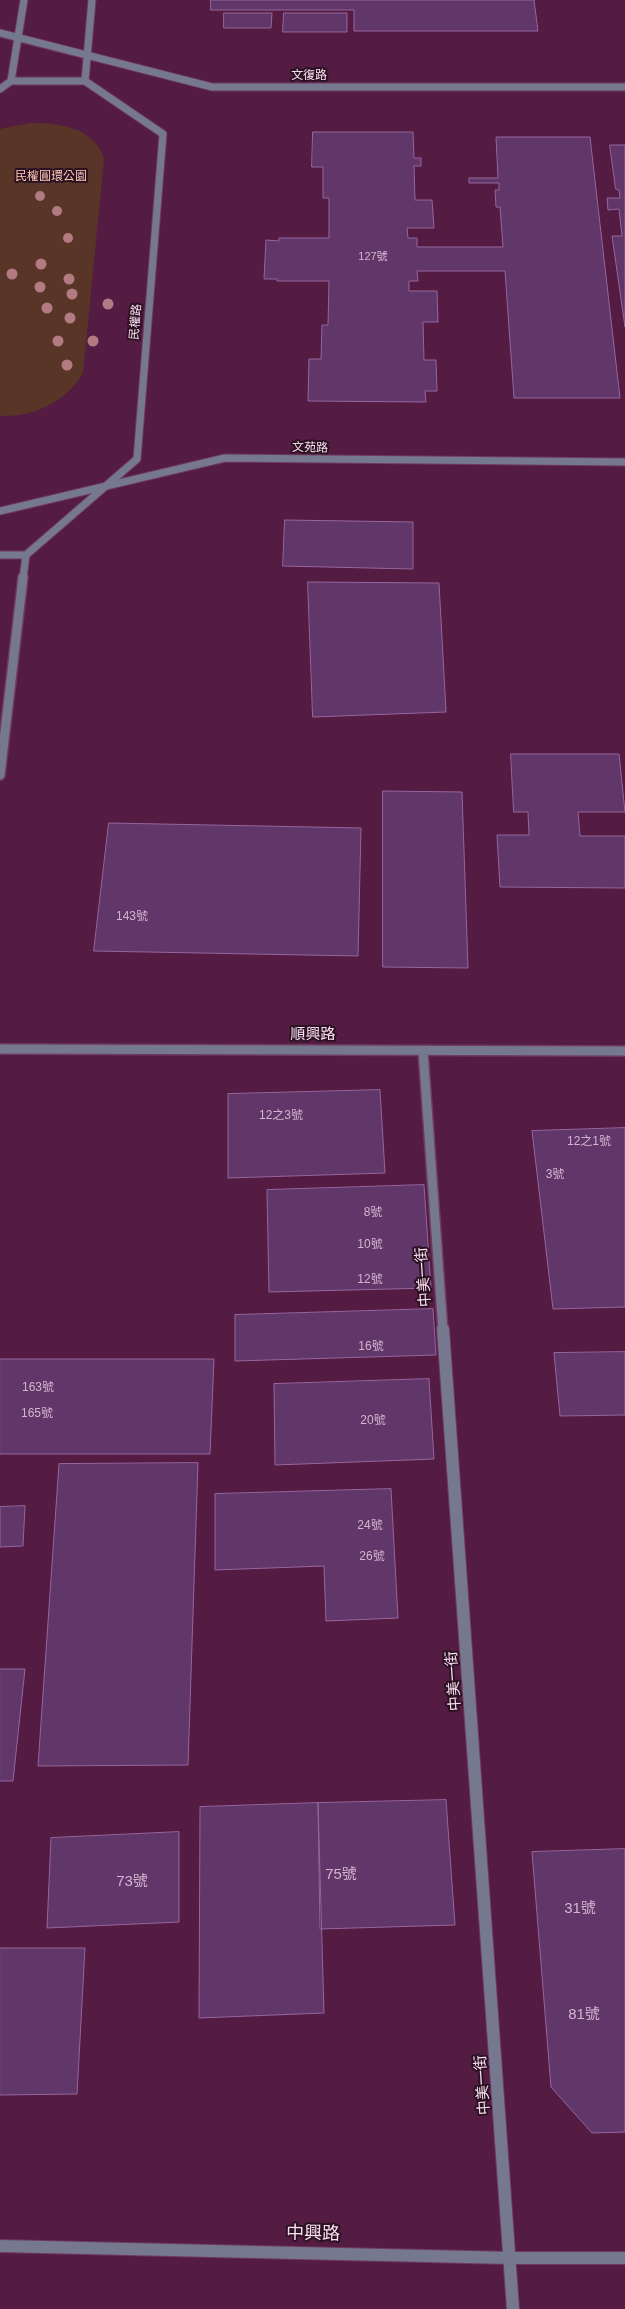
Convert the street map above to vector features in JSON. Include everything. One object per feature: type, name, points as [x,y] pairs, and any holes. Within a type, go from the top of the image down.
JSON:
[{"type":"street","points":[[11,81],[24,0]]},
{"type":"street","points":[[0,89],[11,81],[85,81],[92,0]]},
{"type":"street","name":"文復路","points":[[0,32],[212,87],[625,87]]},
{"type":"street","name":"民權路","points":[[26,555],[137,459],[163,134],[85,81]]},
{"type":"street","name":"文苑路","points":[[0,511],[225,458],[625,462]]},
{"type":"street","points":[[0,555],[26,555],[0,775]]},
{"type":"street","name":"順興路","points":[[0,1049],[625,1051]]},
{"type":"street","name":"中美一街","points":[[423,1050],[511,2258],[513,2309]]},
{"type":"street","name":"中興路","points":[[0,2246],[511,2258],[625,2258]]},
{"type":"green space","name":"民權圓環公園","points":[[30,123],[52,124],[74,129],[92,140],[99,148],[104,159],[83,373],[68,392],[48,406],[25,414],[0,416],[0,129]]},
{"type":"building","points":[[211,0],[534,0],[538,31],[354,31],[354,10],[211,10]]},
{"type":"building","points":[[224,13],[272,13],[271,28],[224,28]]},
{"type":"building","points":[[284,13],[347,13],[347,32],[283,32]]},
{"type":"building","points":[[313,132],[413,132],[414,158],[421,158],[421,166],[414,166],[415,200],[432,200],[434,228],[407,228],[408,238],[417,238],[417,247],[503,247],[500,207],[496,207],[495,190],[499,190],[499,183],[469,183],[469,178],[498,178],[496,137],[590,137],[620,398],[514,398],[505,271],[417,271],[418,281],[409,281],[409,291],[437,291],[438,322],[423,322],[424,360],[436,360],[437,391],[425,391],[426,402],[308,401],[309,359],[321,359],[322,325],[328,325],[329,281],[277,281],[277,279],[264,279],[266,240],[279,241],[279,238],[329,238],[329,198],[323,198],[323,167],[312,167]]},
{"type":"building","points":[[610,145],[625,145],[625,327],[612,236],[622,236],[619,209],[608,210],[607,198],[620,198],[619,190],[616,189]]},
{"type":"building","points":[[285,520],[413,522],[413,569],[283,566]]},
{"type":"building","points":[[308,582],[439,583],[446,712],[313,717]]},
{"type":"building","points":[[511,754],[619,754],[625,812],[578,812],[580,836],[625,836],[625,888],[500,887],[497,835],[529,835],[528,812],[514,812]]},
{"type":"building","points":[[383,791],[462,792],[468,968],[383,967]]},
{"type":"building","points":[[109,823],[361,828],[358,956],[94,951]]},
{"type":"building","points":[[380,1090],[385,1173],[228,1178],[228,1094]]},
{"type":"building","points":[[625,1128],[625,1307],[553,1309],[532,1131]]},
{"type":"building","points":[[424,1185],[431,1288],[269,1292],[267,1190]]},
{"type":"building","points":[[433,1309],[436,1355],[235,1361],[235,1315]]},
{"type":"building","points":[[625,1352],[625,1415],[560,1416],[554,1353]]},
{"type":"building","points":[[0,1359],[214,1359],[210,1454],[0,1454]]},
{"type":"building","points":[[429,1379],[434,1459],[275,1465],[274,1384]]},
{"type":"building","points":[[198,1463],[188,1765],[38,1766],[59,1464]]},
{"type":"building","points":[[391,1489],[398,1618],[326,1621],[324,1566],[215,1570],[215,1494]]},
{"type":"building","points":[[25,1506],[23,1546],[0,1547],[0,1507]]},
{"type":"building","points":[[0,1669],[25,1669],[13,1781],[0,1781]]},
{"type":"building","points":[[446,1800],[455,1925],[320,1929],[318,1803]]},
{"type":"building","points":[[318,1803],[324,2013],[199,2018],[200,1807]]},
{"type":"building","points":[[179,1832],[179,1922],[47,1928],[51,1838]]},
{"type":"building","points":[[625,1849],[625,2132],[592,2133],[551,2087],[532,1852]]},
{"type":"building","points":[[0,1948],[85,1948],[77,2094],[0,2095]]}]
